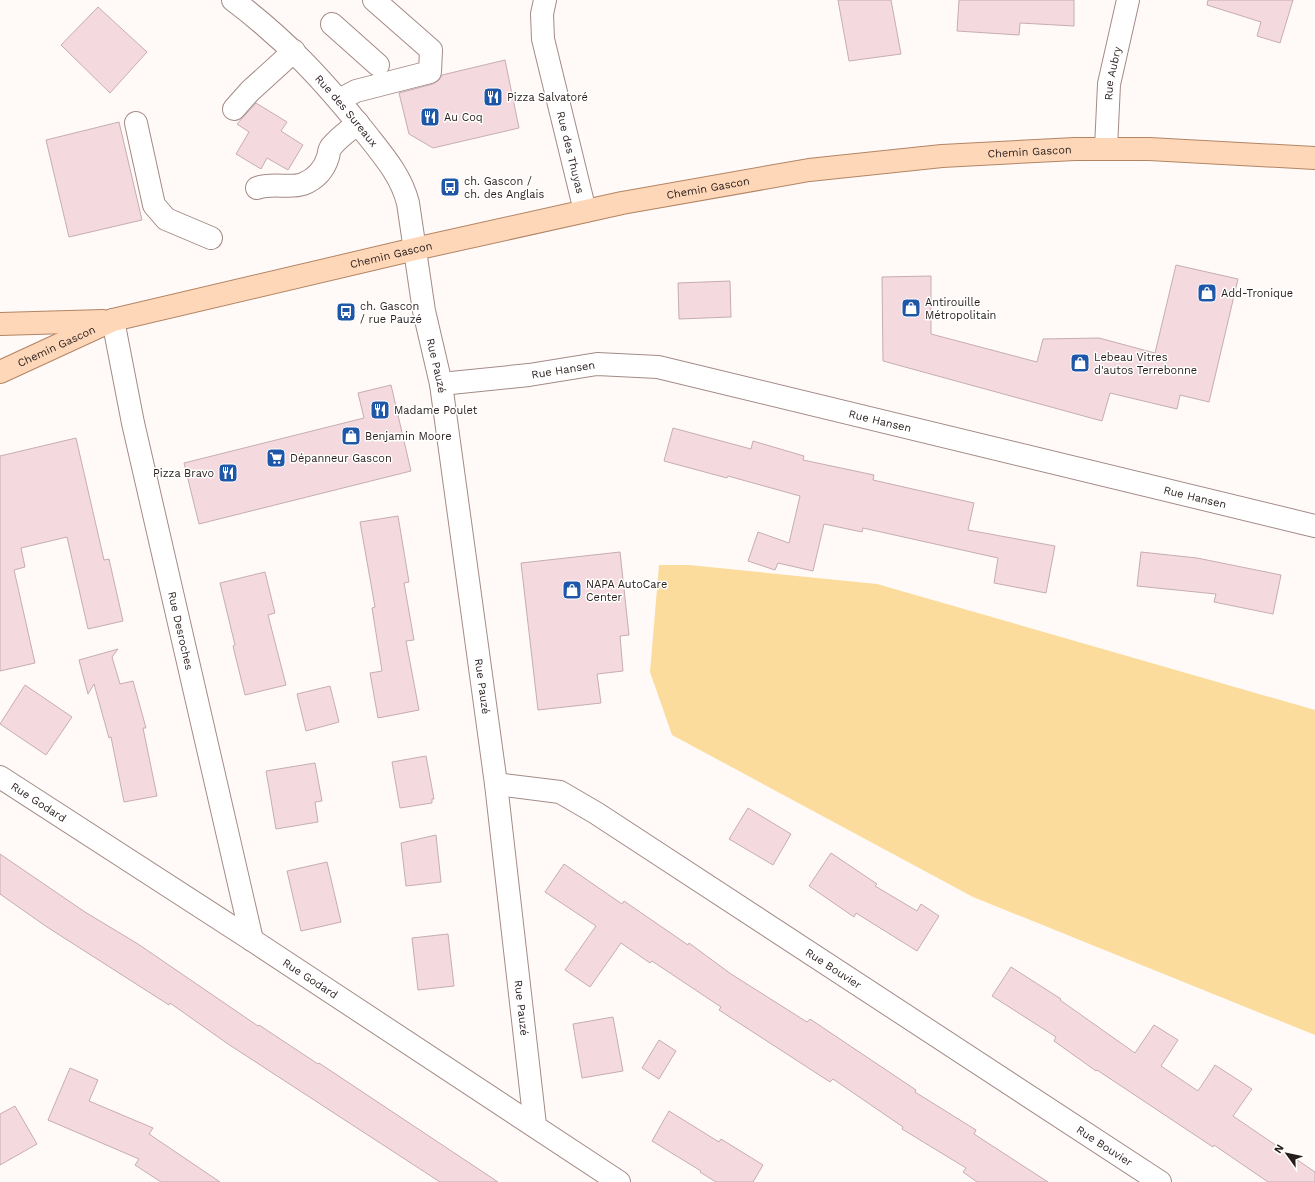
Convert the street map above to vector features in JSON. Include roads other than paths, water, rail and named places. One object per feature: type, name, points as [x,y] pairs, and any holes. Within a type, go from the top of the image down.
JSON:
[{"type":"main road","name":"Chemin Gascon","points":[[0,324],[112,320],[585,211],[709,186],[850,164],[942,156],[1106,148],[1226,152],[1315,158]]},
{"type":"main road","name":"Chemin Gascon","points":[[0,372],[112,320]]},
{"type":"street","name":"Rue des Sureaux","points":[[233,0],[294,51],[321,78],[390,164],[404,188],[415,249]]},
{"type":"street","points":[[339,100],[356,91],[430,72],[431,50],[374,0]]},
{"type":"street","name":"Rue des Thuyas","points":[[545,0],[542,14],[543,39],[585,211]]},
{"type":"street","name":"Rue Aubry","points":[[1106,148],[1109,84],[1128,0]]},
{"type":"street","points":[[332,24],[378,65]]},
{"type":"street","points":[[234,109],[250,91],[294,51]]},
{"type":"street","points":[[136,122],[154,205],[166,219],[211,238]]},
{"type":"street","points":[[257,188],[272,184],[289,186],[302,184],[313,179],[320,173],[326,164],[331,146],[358,123]]},
{"type":"street","name":"Rue Pauzé","points":[[415,249],[424,311],[441,384],[496,784],[535,1125]]},
{"type":"street","name":"Rue Desroches","points":[[112,320],[133,423],[252,940]]},
{"type":"street","name":"Rue Hansen","points":[[441,384],[597,364],[658,367],[1315,526]]},
{"type":"street","name":"Rue Godard","points":[[0,777],[535,1125],[619,1182]]},
{"type":"street","name":"Rue Bouvier","points":[[496,784],[560,792],[596,813],[1160,1182]]},
{"type":"place","name":"Pizza Salvatoré","points":[[493,97]]},
{"type":"place","name":"Au Coq","points":[[430,117]]},
{"type":"place","name":"ch. Gascon / ch. des Anglais","points":[[450,187]]},
{"type":"place","name":"Add-Tronique","points":[[1207,293]]},
{"type":"place","name":"Antirouille Métropolitain","points":[[911,308]]},
{"type":"place","name":"ch. Gascon / rue Pauzé","points":[[346,312]]},
{"type":"place","name":"Lebeau Vitres d'autos Terrebonne","points":[[1080,363]]},
{"type":"place","name":"Madame Poulet","points":[[380,410]]},
{"type":"place","name":"Benjamin Moore","points":[[351,436]]},
{"type":"place","name":"Dépanneur Gascon","points":[[276,458]]},
{"type":"place","name":"Pizza Bravo","points":[[228,473]]},
{"type":"place","name":"NAPA AutoCare Center","points":[[572,590]]}]
